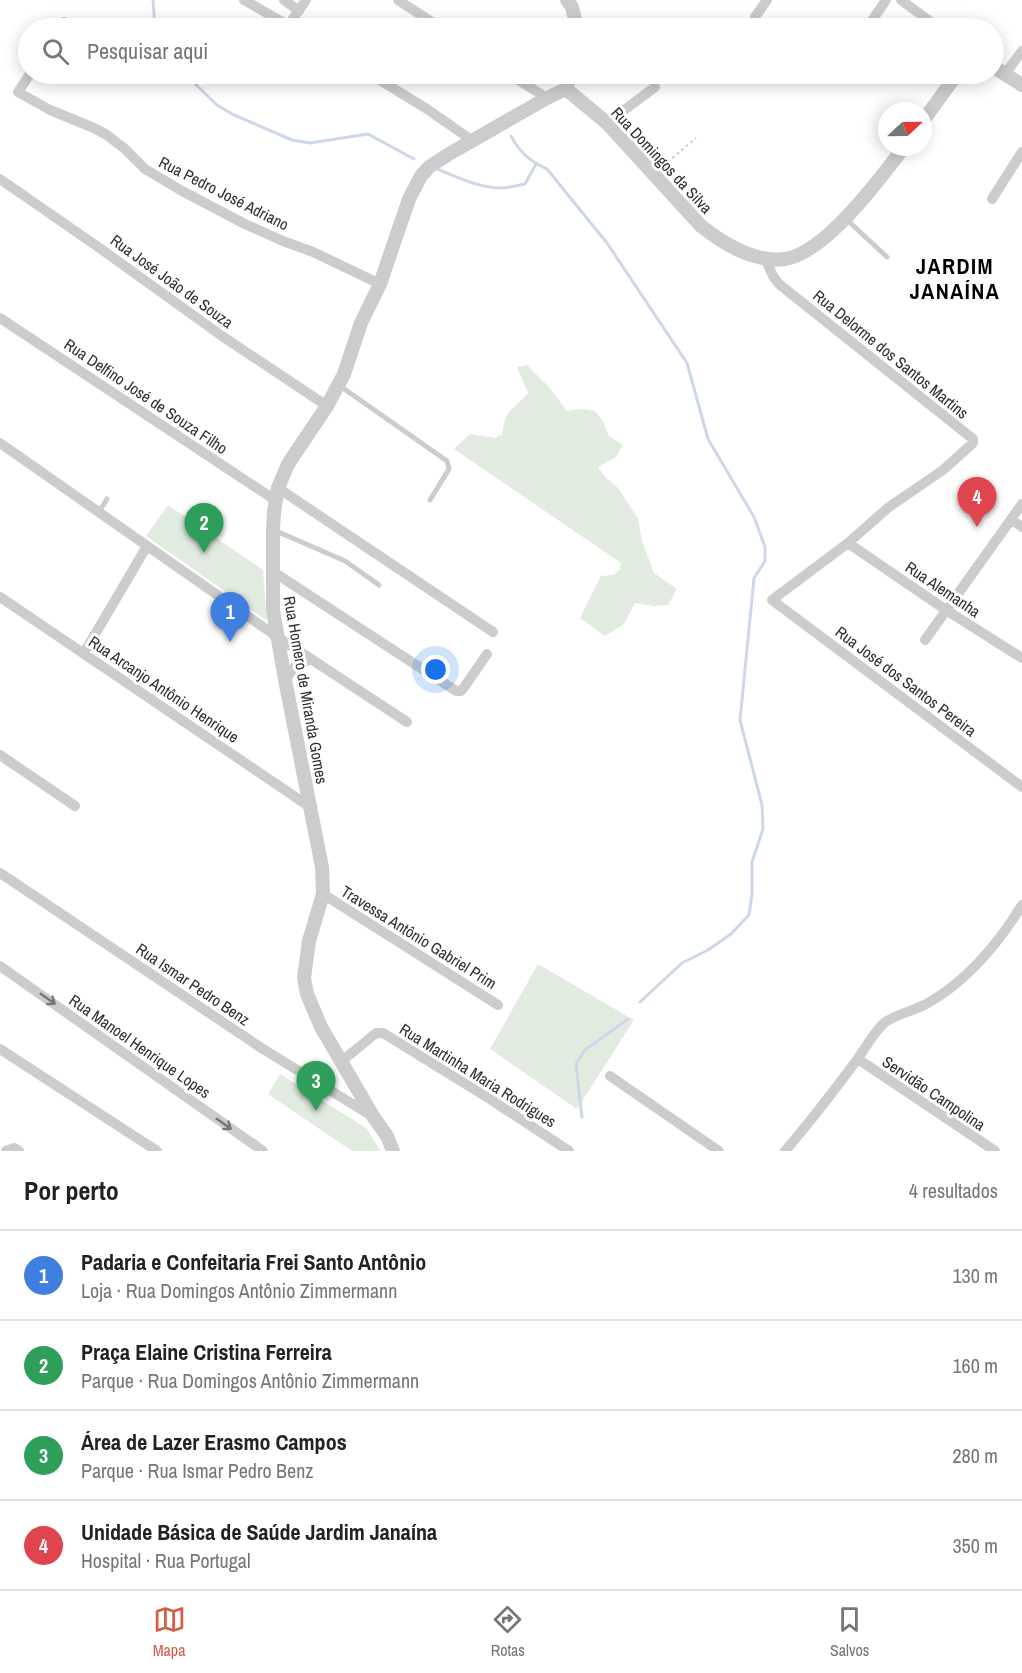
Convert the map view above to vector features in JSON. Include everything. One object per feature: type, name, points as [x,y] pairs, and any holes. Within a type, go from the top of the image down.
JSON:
[{"type":"street","points":[[244,0],[275,18]]},
{"type":"street","points":[[284,0],[298,11]]},
{"type":"street","points":[[294,18],[306,0]]},
{"type":"street","points":[[398,0],[426,18]]},
{"type":"street","points":[[567,0],[572,7],[575,18]]},
{"type":"street","points":[[755,17],[767,0]]},
{"type":"street","points":[[874,18],[886,0]]},
{"type":"street","points":[[901,0],[925,18]]},
{"type":"street","points":[[1004,67],[1022,51]]},
{"type":"street","points":[[1004,74],[1022,85]]},
{"type":"street","name":"Rua Pedro José Adriano","points":[[23,84],[18,92],[50,110],[107,135],[163,181],[245,224],[313,252],[380,284]]},
{"type":"street","points":[[386,84],[473,141]]},
{"type":"street","points":[[525,84],[547,98]]},
{"type":"street","points":[[567,89],[568,84]]},
{"type":"street","points":[[932,109],[950,84]]},
{"type":"street","points":[[607,123],[655,87]]},
{"type":"street","name":"Rua Homero de Miranda Gomes","points":[[393,1151],[387,1136],[321,1027],[307,994],[304,978],[309,941],[323,894],[322,867],[276,636],[272,570],[277,494],[282,476],[296,451],[339,385],[362,323],[380,284],[409,199],[421,176],[440,160],[547,98],[567,89]]},
{"type":"street","name":"Rua Domingos da Silva","points":[[567,89],[607,123],[690,215],[712,235],[736,249],[765,258],[784,259],[795,256],[820,240],[845,218],[897,156]]},
{"type":"street","points":[[992,199],[1022,152]]},
{"type":"street","name":"Rua José João de Souza","points":[[0,179],[92,242],[214,331],[327,406]]},
{"type":"street","name":"Rua Delorme dos Santos Martins","points":[[765,258],[779,284],[972,439],[973,443],[943,470],[889,507],[848,543],[772,600]]},
{"type":"street","name":"Rua Delfino José de Souza Filho","points":[[0,318],[493,632]]},
{"type":"street","points":[[0,443],[276,636],[407,722]]},
{"type":"street","points":[[925,640],[1022,504]]},
{"type":"street","points":[[1011,519],[1022,527]]},
{"type":"street","name":"Rua Alemanha","points":[[848,543],[946,610],[1022,658]]},
{"type":"street","points":[[84,653],[147,546]]},
{"type":"street","points":[[272,570],[456,691],[461,691],[487,654]]},
{"type":"street","name":"Rua Arcanjo Antônio Henrique","points":[[0,597],[310,807]]},
{"type":"street","name":"Rua José dos Santos Pereira","points":[[772,600],[1022,787]]},
{"type":"street","points":[[285,680],[297,665],[312,659]]},
{"type":"street","points":[[0,755],[75,806]]},
{"type":"street","name":"Rua Ismar Pedro Benz","points":[[0,873],[254,1042],[373,1116]]},
{"type":"street","name":"Travessa Antônio Gabriel Prim","points":[[323,894],[498,1005]]},
{"type":"street","points":[[785,1151],[824,1104],[883,1023],[939,997],[975,967],[988,955],[1022,905]]},
{"type":"street","name":"Rua Manoel Henrique Lopes","points":[[0,966],[263,1151]]},
{"type":"street","name":"Rua Martinha Maria Rodrigues","points":[[342,1061],[376,1033],[383,1033],[569,1151]]},
{"type":"street","points":[[0,1049],[157,1151]]},
{"type":"street","name":"Servidão Campolina","points":[[858,1059],[995,1151]]},
{"type":"street","points":[[610,1076],[719,1151]]},
{"type":"street","points":[[7,1151],[14,1148],[19,1151]]},
{"type":"lane","points":[[845,218],[887,257]]},
{"type":"lane","points":[[339,385],[447,461],[449,469],[430,500]]},
{"type":"lane","points":[[99,512],[107,500]]},
{"type":"lane","points":[[273,530],[345,561],[379,585]]},
{"type":"path","points":[[654,174],[696,138]]},
{"type":"shaded area","points":[[527,365],[549,387],[567,411],[582,409],[595,411],[603,421],[609,436],[623,445],[616,457],[598,467],[605,477],[618,488],[638,518],[642,541],[654,573],[677,589],[668,605],[654,606],[635,603],[624,624],[605,636],[580,618],[601,576],[614,575],[620,569],[621,563],[454,449],[470,434],[495,438],[502,435],[508,414],[528,393],[517,367]]},
{"type":"shaded area","points":[[168,505],[263,570],[267,621],[146,536]]},
{"type":"shaded area","points":[[538,964],[634,1020],[577,1109],[490,1049]]},
{"type":"shaded area","points":[[280,1074],[366,1128],[381,1151],[352,1151],[268,1094]]},
{"type":"waterway","points":[[153,0],[154,18]]},
{"type":"waterway","points":[[195,84],[217,105],[232,114],[292,140],[310,143],[368,134],[414,159]]},
{"type":"waterway","points":[[511,136],[526,156],[547,169],[607,243],[687,363],[708,439],[754,517],[765,547],[765,561],[754,578],[740,720],[762,805],[763,829],[752,862],[752,894],[749,915],[731,934],[708,950],[682,963],[640,1002]]},
{"type":"waterway","points":[[437,169],[476,184],[504,188],[525,184],[536,164]]},
{"type":"waterway","points":[[582,1117],[576,1064],[585,1050],[628,1019]]},
{"type":"place","name":"Unidade Básica de Saúde Jardim Janaína","points":[[977,527]]},
{"type":"place","name":"Praça Elaine Cristina Ferreira","points":[[204,553]]},
{"type":"place","name":"Padaria e Confeitaria Frei Santo Antônio","points":[[230,642]]},
{"type":"place","name":"Área de Lazer Erasmo Campos","points":[[316,1111]]},
{"type":"district","name":"JARDIM JANAÍNA","points":[[955,278]]}]
